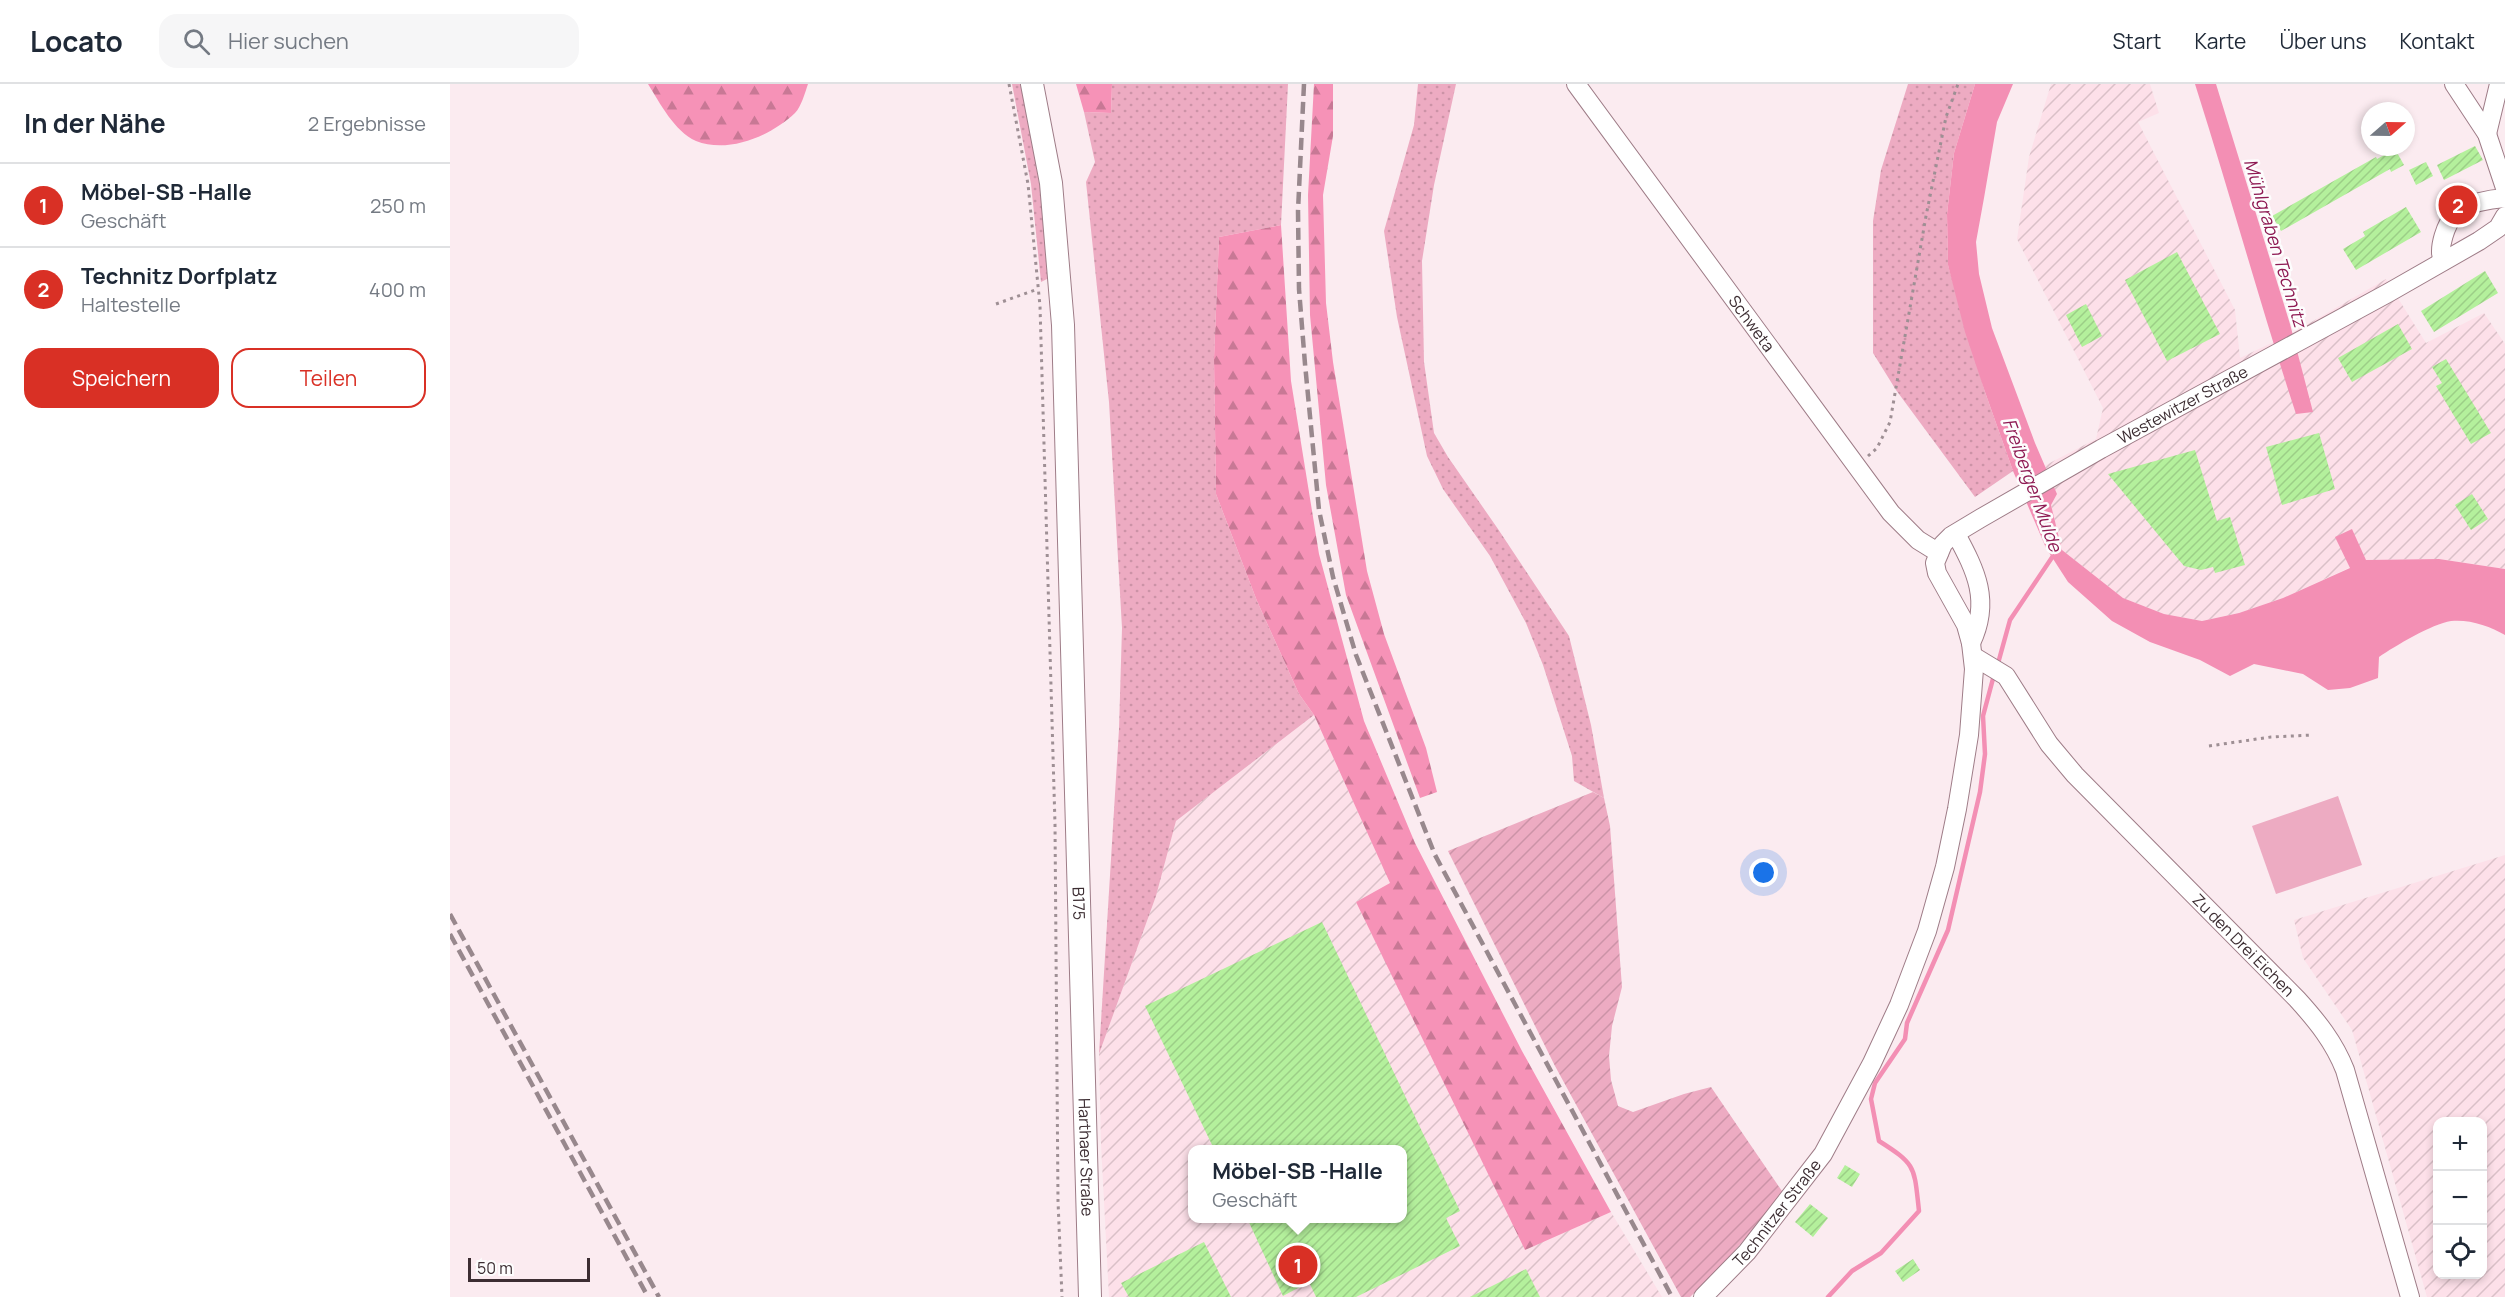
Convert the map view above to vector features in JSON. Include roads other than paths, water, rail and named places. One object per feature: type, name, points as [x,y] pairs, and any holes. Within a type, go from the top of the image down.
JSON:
[{"type":"main road","name":"B175","points":[[1032,84],[1051,183],[1063,315],[1082,1016]]},
{"type":"main road","name":"Harthaer Straße","points":[[1082,1016],[1090,1297]]},
{"type":"street","name":"Schweta","points":[[1576,84],[1856,467],[1899,522],[1918,540],[1939,553]]},
{"type":"street","points":[[2454,84],[2487,134],[2505,188]]},
{"type":"street","points":[[2487,134],[2499,84]]},
{"type":"street","points":[[2443,261],[2440,247],[2456,213],[2480,201],[2505,198]]},
{"type":"street","name":"Westewitzer Straße","points":[[1939,553],[1943,544],[1980,519],[2503,227]]},
{"type":"street","points":[[1956,534],[1972,564],[1981,601],[1980,624],[1972,649]]},
{"type":"street","points":[[1939,553],[1935,563],[1937,573],[1966,625],[1972,649]]},
{"type":"street","name":"Zu den Drei Eichen","points":[[1972,649],[1999,672],[2049,744],[2074,775],[2297,999],[2333,1044],[2345,1070],[2410,1297]]},
{"type":"street","name":"Technitzer Straße","points":[[1703,1297],[1748,1252],[1823,1154],[1872,1063],[1899,1005],[1927,931],[1945,867],[1969,735],[1972,649]]},
{"type":"water","name":"Freiberger Mulde","points":[[1975,84],[2013,84],[1997,122],[1976,242],[1979,274],[1992,328],[2035,443],[2057,494],[2051,505],[2062,550],[2123,598],[2164,614],[2202,621],[2239,613],[2283,598],[2350,568],[2335,537],[2352,529],[2366,560],[2439,559],[2505,569],[2505,635],[2472,622],[2443,623],[2414,636],[2379,657],[2378,678],[2350,688],[2328,690],[2303,674],[2254,664],[2230,676],[2200,660],[2150,642],[2112,621],[2068,582],[2046,548],[2013,471],[1965,332],[1948,265],[1947,214],[1954,153]]},
{"type":"water","points":[[2195,84],[2216,84],[2290,324],[2313,412],[2296,414]]},
{"type":"waterway","name":"Freiberger Mulde","points":[[1997,667],[2010,620],[2055,553]]},
{"type":"waterway","points":[[1828,1297],[1852,1271],[1881,1253],[1919,1211],[1914,1176],[1907,1162],[1879,1141],[1871,1099],[1875,1083],[1905,1039],[1907,1023],[1948,930],[1980,792],[1985,754],[1983,716],[1994,675]]},
{"type":"railway","points":[[1304,84],[1298,211],[1299,289],[1305,364],[1319,510],[1333,577],[1356,655],[1435,855],[1672,1297]]},
{"type":"railway","points":[[450,914],[659,1297]]},
{"type":"railway","points":[[450,934],[648,1297]]},
{"type":"place","name":"Technitz Dorfplatz","points":[[2458,205]]},
{"type":"place","name":"Möbel-SB -Halle","points":[[1298,1265]]},
{"type":"water label","name":"Mühlgraben Technitz","points":[[2275,243]]}]
